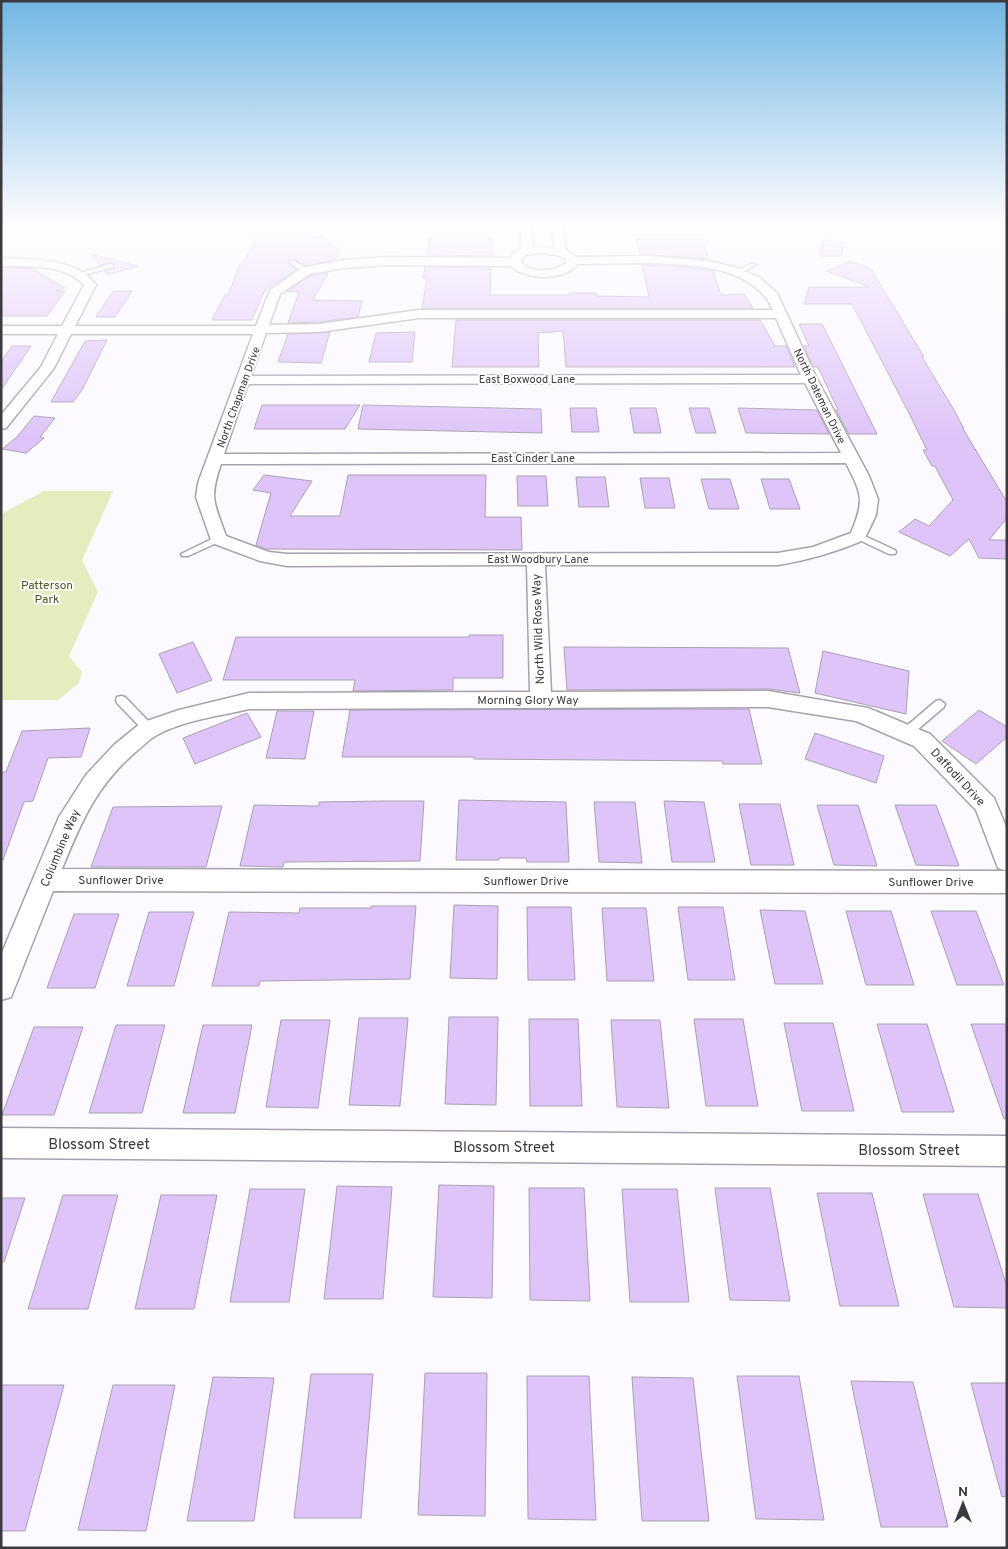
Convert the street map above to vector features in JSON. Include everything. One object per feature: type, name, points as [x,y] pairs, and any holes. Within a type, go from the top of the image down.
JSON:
[{"type":"street","points":[[1,425],[47,368],[84,295]]},
{"type":"street","name":"North Chapman Drive","points":[[218,539],[204,497],[206,483],[245,380],[273,295]]},
{"type":"street","name":"North Dateman Drive","points":[[772,295],[810,379],[870,499],[867,515],[858,536]]},
{"type":"street","points":[[1,330],[262,329],[342,326],[419,314],[781,314]]},
{"type":"street","name":"East Boxwood Lane","points":[[245,380],[810,379]]},
{"type":"street","points":[[1,397],[23,397]]},
{"type":"street","name":"East Cinder Lane","points":[[216,459],[850,458]]},
{"type":"street","name":"East Woodbury Lane","points":[[218,539],[266,557],[288,560],[778,559],[803,555],[835,546],[858,536]]},
{"type":"street","name":"North Wild Rose Way","points":[[536,558],[541,700]]},
{"type":"street","name":"Morning Glory Way","points":[[149,729],[179,718],[249,701],[768,699],[860,714],[906,734]]},
{"type":"street","name":"Columbine Way","points":[[1,988],[71,817],[94,781],[122,751],[149,729]]},
{"type":"street","name":"Daffodil Drive","points":[[906,734],[922,740],[986,805],[1007,861]]},
{"type":"street","name":"Sunflower Drive","points":[[46,880],[1007,882]]},
{"type":"street","name":"Blossom Street","points":[[1,1143],[1007,1151]]},
{"type":"lane","points":[[858,536],[892,552]]},
{"type":"lane","points":[[185,554],[218,539]]},
{"type":"lane","points":[[120,700],[149,729]]},
{"type":"lane","points":[[906,734],[940,704]]},
{"type":"green space","name":"Patterson Park","points":[[44,491],[113,491],[82,560],[98,592],[69,656],[82,672],[79,683],[58,700],[1,700],[1,514]]},
{"type":"building","points":[[1,295],[62,295],[47,316],[1,316]]},
{"type":"building","points":[[110,295],[129,295],[115,317],[96,317]]},
{"type":"building","points":[[225,295],[263,295],[252,320],[212,320]]},
{"type":"building","points":[[298,295],[316,295],[313,300],[362,301],[358,317],[319,322],[288,323]]},
{"type":"building","points":[[424,295],[649,297],[649,295],[745,295],[753,308],[422,308]]},
{"type":"building","points":[[807,295],[887,295],[1007,502],[1007,518],[989,540],[1007,540],[1007,559],[979,558],[969,539],[950,556],[899,532],[915,519],[929,526],[953,500],[935,466],[932,466],[923,450],[927,450],[852,304],[804,304]]},
{"type":"building","points":[[456,320],[760,320],[775,346],[786,346],[795,367],[566,367],[563,331],[538,333],[539,367],[452,367]]},
{"type":"building","points":[[799,324],[822,324],[877,434],[849,434],[836,410],[838,410],[818,367],[813,367],[804,346],[809,346]]},
{"type":"building","points":[[330,332],[321,363],[278,362],[288,334]]},
{"type":"building","points":[[415,332],[412,362],[369,362],[376,333]]},
{"type":"building","points":[[107,340],[82,390],[73,402],[51,402],[85,341]]},
{"type":"building","points":[[12,346],[31,346],[1,390],[1,362]]},
{"type":"building","points":[[262,405],[360,405],[345,429],[254,429]]},
{"type":"building","points":[[363,405],[541,409],[542,433],[358,429]]},
{"type":"building","points":[[570,408],[596,408],[599,432],[572,432]]},
{"type":"building","points":[[630,408],[656,408],[661,433],[634,433]]},
{"type":"building","points":[[689,408],[709,408],[716,433],[696,433]]},
{"type":"building","points":[[738,408],[817,410],[829,434],[746,433]]},
{"type":"building","points":[[34,416],[55,418],[40,437],[44,438],[26,453],[2,449],[17,437]]},
{"type":"building","points":[[264,475],[312,481],[290,516],[340,516],[348,475],[486,475],[485,517],[521,517],[522,550],[266,549],[256,545],[271,493],[253,490]]},
{"type":"building","points":[[517,476],[546,476],[548,506],[518,506]]},
{"type":"building","points":[[576,477],[605,477],[609,507],[579,507]]},
{"type":"building","points":[[640,478],[669,478],[675,508],[645,508]]},
{"type":"building","points":[[701,479],[730,479],[739,509],[709,509]]},
{"type":"building","points":[[761,479],[789,479],[800,509],[770,509]]},
{"type":"building","points":[[469,635],[503,635],[503,678],[453,678],[453,690],[353,691],[355,680],[223,680],[236,637],[469,637]]},
{"type":"building","points":[[193,642],[212,680],[177,693],[159,654]]},
{"type":"building","points":[[564,647],[788,648],[800,693],[768,689],[567,690]]},
{"type":"building","points":[[823,651],[909,671],[906,714],[815,693]]},
{"type":"building","points":[[749,709],[762,764],[723,764],[722,761],[342,757],[350,710]]},
{"type":"building","points":[[979,710],[1007,727],[1007,737],[976,764],[942,741]]},
{"type":"building","points":[[277,711],[314,711],[305,759],[266,758]]},
{"type":"building","points":[[247,713],[261,737],[195,764],[183,738]]},
{"type":"building","points":[[90,728],[81,757],[48,758],[33,801],[24,802],[3,860],[1,859],[1,772],[6,772],[22,731]]},
{"type":"building","points":[[815,733],[884,756],[876,783],[805,759]]},
{"type":"building","points":[[459,800],[566,802],[569,862],[527,862],[526,858],[456,860]]},
{"type":"building","points":[[424,801],[420,861],[284,862],[283,867],[240,866],[254,805],[319,806],[319,802]]},
{"type":"building","points":[[664,801],[704,802],[715,862],[672,862]]},
{"type":"building","points":[[594,802],[635,802],[642,863],[599,862]]},
{"type":"building","points":[[739,804],[780,804],[794,865],[751,865]]},
{"type":"building","points":[[817,805],[858,805],[877,866],[834,865]]},
{"type":"building","points":[[895,805],[936,805],[959,866],[916,865]]},
{"type":"building","points":[[222,806],[206,867],[91,867],[113,807]]},
{"type":"building","points":[[454,905],[498,906],[497,979],[450,978]]},
{"type":"building","points":[[371,906],[416,906],[410,979],[260,981],[259,986],[212,986],[229,912],[299,913],[300,908],[371,908]]},
{"type":"building","points":[[527,907],[571,907],[575,980],[528,980]]},
{"type":"building","points":[[678,907],[723,907],[735,980],[688,980]]},
{"type":"building","points":[[602,908],[646,908],[654,981],[607,981]]},
{"type":"building","points":[[760,910],[805,911],[823,984],[775,984]]},
{"type":"building","points":[[846,911],[891,911],[914,985],[866,985]]},
{"type":"building","points":[[931,911],[976,911],[1004,985],[957,985]]},
{"type":"building","points":[[149,912],[194,912],[174,986],[127,986]]},
{"type":"building","points":[[74,914],[119,914],[95,988],[47,988]]},
{"type":"building","points":[[449,1017],[498,1017],[496,1105],[445,1104]]},
{"type":"building","points":[[359,1018],[408,1018],[400,1106],[349,1105]]},
{"type":"building","points":[[529,1019],[578,1019],[582,1106],[530,1106]]},
{"type":"building","points":[[694,1019],[743,1019],[758,1106],[706,1106]]},
{"type":"building","points":[[281,1020],[330,1020],[318,1108],[266,1107]]},
{"type":"building","points":[[611,1020],[660,1020],[669,1108],[617,1107]]},
{"type":"building","points":[[784,1023],[833,1023],[854,1111],[802,1111]]},
{"type":"building","points":[[877,1024],[927,1024],[954,1112],[902,1112]]},
{"type":"building","points":[[971,1024],[1007,1024],[1007,1118],[1004,1119]]},
{"type":"building","points":[[116,1025],[165,1025],[142,1113],[89,1113]]},
{"type":"building","points":[[203,1025],[252,1025],[235,1113],[183,1113]]},
{"type":"building","points":[[34,1027],[83,1027],[54,1115],[2,1115]]},
{"type":"building","points":[[439,1185],[494,1186],[492,1298],[433,1297]]},
{"type":"building","points":[[337,1186],[392,1187],[383,1299],[324,1299]]},
{"type":"building","points":[[529,1188],[584,1188],[590,1301],[530,1300]]},
{"type":"building","points":[[715,1188],[770,1188],[790,1301],[730,1300]]},
{"type":"building","points":[[250,1189],[305,1189],[289,1302],[230,1302]]},
{"type":"building","points":[[622,1189],[677,1189],[689,1302],[630,1302]]},
{"type":"building","points":[[817,1193],[872,1193],[899,1306],[840,1306]]},
{"type":"building","points":[[923,1194],[978,1194],[1007,1287],[1007,1308],[954,1307]]},
{"type":"building","points":[[63,1195],[118,1195],[88,1309],[28,1309]]},
{"type":"building","points":[[161,1195],[217,1195],[194,1309],[135,1309]]},
{"type":"building","points":[[1,1198],[25,1198],[4,1262],[1,1261]]},
{"type":"building","points":[[425,1373],[487,1373],[485,1516],[418,1515]]},
{"type":"building","points":[[311,1374],[373,1374],[361,1518],[294,1518]]},
{"type":"building","points":[[527,1376],[589,1376],[596,1520],[528,1519]]},
{"type":"building","points":[[737,1376],[799,1376],[824,1520],[756,1519]]},
{"type":"building","points":[[213,1377],[274,1378],[254,1521],[187,1521]]},
{"type":"building","points":[[632,1377],[693,1378],[709,1521],[642,1521]]},
{"type":"building","points":[[851,1381],[913,1382],[948,1527],[881,1527]]},
{"type":"building","points":[[971,1383],[1007,1383],[1007,1496],[1002,1497]]},
{"type":"building","points":[[1,1385],[64,1385],[25,1531],[1,1531]]},
{"type":"building","points":[[113,1385],[175,1385],[146,1531],[78,1530]]}]
